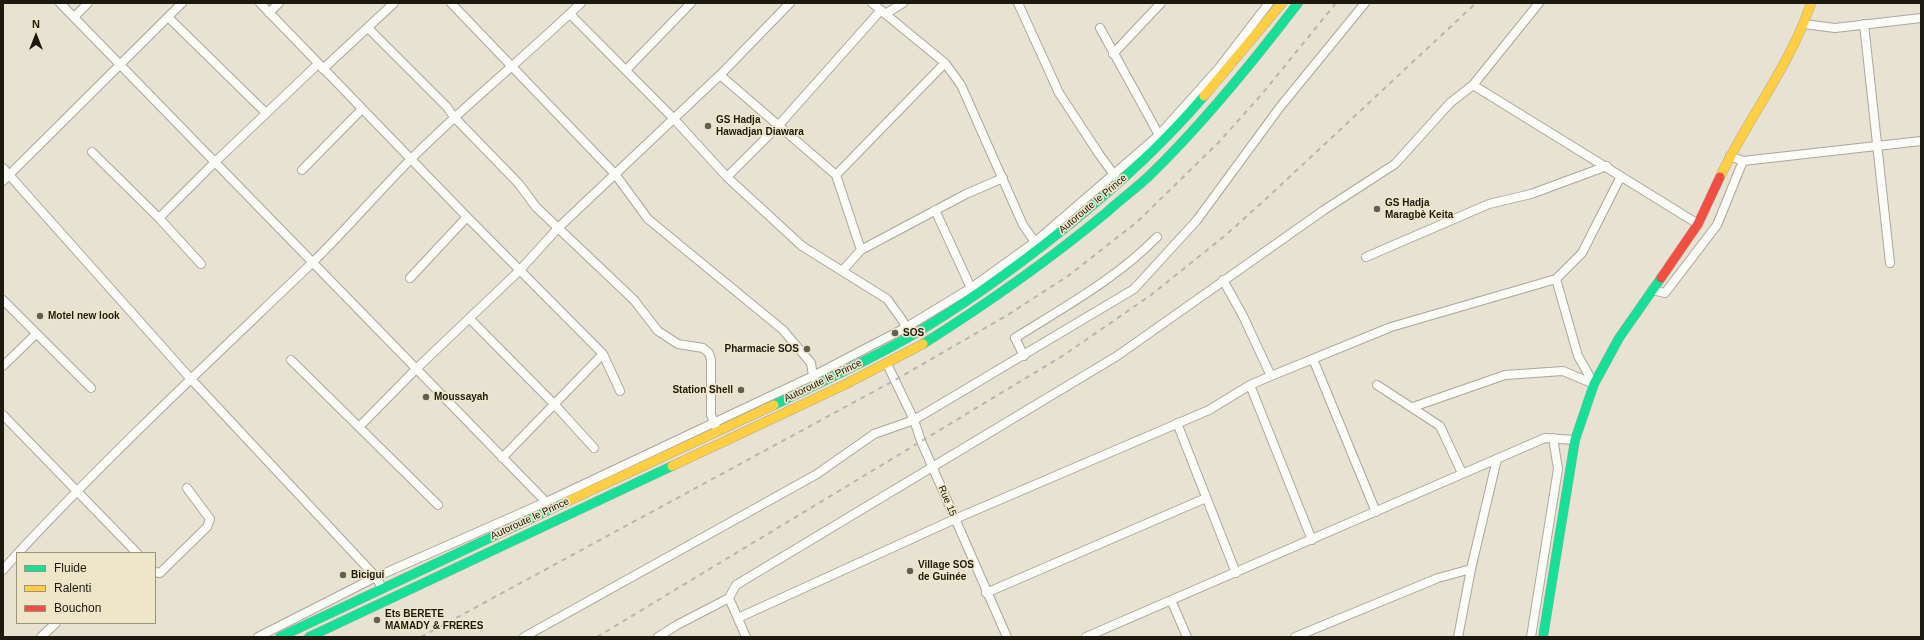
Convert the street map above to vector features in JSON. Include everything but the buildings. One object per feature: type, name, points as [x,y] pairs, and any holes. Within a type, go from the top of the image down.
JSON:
[{"type":"main road","name":"Autoroute le Prince","points":[[280,637],[718,431],[815,380],[909,337],[975,296],[1037,245],[1120,183],[1194,108],[1282,3]]},
{"type":"main road","name":"Autoroute le Prince","points":[[309,637],[681,464],[887,364],[909,353],[982,307],[1053,257],[1148,177],[1204,117],[1265,46],[1298,3]]},
{"type":"main road","points":[[1543,637],[1575,440],[1594,384],[1619,338],[1698,224],[1730,156],[1789,56],[1804,24],[1811,3]]},
{"type":"street","points":[[60,3],[553,509]]},
{"type":"street","points":[[74,17],[88,3]]},
{"type":"street","points":[[6,178],[182,3]]},
{"type":"street","points":[[260,3],[362,110],[603,354],[620,391]]},
{"type":"street","points":[[269,13],[279,3]]},
{"type":"street","points":[[160,218],[266,113],[368,28],[394,3]]},
{"type":"street","points":[[451,3],[514,66],[615,174],[648,219],[783,330],[812,363],[815,380]]},
{"type":"street","points":[[20,552],[76,490],[190,378],[313,262],[411,159],[454,117],[514,66],[582,3]]},
{"type":"street","points":[[626,70],[690,3]]},
{"type":"street","points":[[360,426],[416,369],[520,270],[558,228],[720,75],[790,3]]},
{"type":"street","points":[[872,3],[945,63],[961,85],[970,102],[1023,225],[1037,245]]},
{"type":"street","points":[[727,177],[778,126],[883,12],[902,3]]},
{"type":"street","points":[[1018,3],[1059,93],[1120,183]]},
{"type":"street","points":[[1113,54],[1161,3]]},
{"type":"street","points":[[258,637],[376,578],[546,502],[714,422],[815,380],[906,328],[971,288],[1037,245],[1159,135],[1219,68],[1269,3]]},
{"type":"street","points":[[524,637],[817,474],[874,434],[914,420],[1024,356],[1134,289],[1197,220],[1280,108],[1365,3]]},
{"type":"street","points":[[658,637],[677,625],[729,598],[736,585],[1117,356],[1324,210],[1395,164],[1450,103],[1474,85],[1539,3]]},
{"type":"street","points":[[570,14],[674,119],[727,177],[802,246],[843,270],[886,299],[903,321],[909,337]]},
{"type":"street","points":[[168,17],[266,113]]},
{"type":"street","points":[[1804,24],[1835,28],[1921,18]]},
{"type":"street","points":[[1864,24],[1890,263]]},
{"type":"street","points":[[368,28],[447,107],[454,117],[519,184],[536,207],[634,300],[658,331],[678,344],[703,348],[709,353],[711,366],[711,415],[718,431]]},
{"type":"street","points":[[1100,28],[1159,135]]},
{"type":"street","points":[[836,175],[945,63]]},
{"type":"street","points":[[720,75],[836,175],[860,250]]},
{"type":"street","points":[[1474,85],[1698,224]]},
{"type":"street","points":[[302,170],[362,110]]},
{"type":"street","points":[[1730,156],[1743,161],[1921,141]]},
{"type":"street","points":[[92,152],[160,218],[202,264]]},
{"type":"street","points":[[1652,290],[1665,293],[1717,226],[1743,161]]},
{"type":"street","points":[[1366,257],[1490,204],[1531,194],[1606,166]]},
{"type":"street","points":[[3,168],[6,178],[376,578],[382,588]]},
{"type":"street","points":[[738,618],[955,519],[1177,422],[1209,410],[1250,385],[1271,376],[1391,327],[1556,279],[1582,253],[1621,176]]},
{"type":"street","points":[[843,270],[860,250],[935,210],[1003,178]]},
{"type":"street","points":[[935,210],[971,288]]},
{"type":"street","points":[[410,278],[467,217]]},
{"type":"street","points":[[1024,356],[1015,338],[1103,283],[1141,253],[1157,237]]},
{"type":"street","points":[[1556,279],[1578,356],[1594,384]]},
{"type":"street","points":[[1223,280],[1243,316],[1271,376]]},
{"type":"street","points":[[3,300],[91,388]]},
{"type":"street","points":[[470,319],[555,405],[594,448]]},
{"type":"street","points":[[3,366],[36,334]]},
{"type":"street","points":[[502,458],[603,354]]},
{"type":"street","points":[[1313,359],[1376,512]]},
{"type":"street","points":[[291,360],[360,426],[438,505]]},
{"type":"street","name":"Rue 15","points":[[887,364],[914,420],[932,467],[1007,637]]},
{"type":"street","points":[[1413,407],[1505,375],[1563,371],[1594,384]]},
{"type":"street","points":[[1250,385],[1312,540]]},
{"type":"street","points":[[1377,385],[1440,426],[1462,473]]},
{"type":"street","points":[[3,415],[136,552]]},
{"type":"street","points":[[1177,422],[1236,573]]},
{"type":"street","points":[[1086,637],[1545,438],[1575,440]]},
{"type":"street","points":[[1530,637],[1558,469],[1553,438]]},
{"type":"street","points":[[1458,637],[1471,569],[1497,459]]},
{"type":"street","points":[[156,572],[160,573],[207,527],[210,519],[187,488]]},
{"type":"street","points":[[986,592],[1206,498]]},
{"type":"street","points":[[3,570],[16,556]]},
{"type":"street","points":[[1296,637],[1438,578],[1471,569]]},
{"type":"street","points":[[729,598],[746,637]]},
{"type":"street","points":[[1171,600],[1187,637]]},
{"type":"street","points":[[41,637],[55,624]]},
{"type":"railway","points":[[421,637],[895,380],[1006,316],[1068,276],[1137,222],[1219,142],[1262,94],[1336,3]]},
{"type":"railway","points":[[597,637],[1064,355],[1151,295],[1227,234],[1476,3]]},
{"type":"traffic: fast","points":[[923,344],[971,313],[1040,264],[1085,230],[1148,177],[1188,136],[1226,93],[1298,3]]},
{"type":"traffic: fast","points":[[774,405],[893,346],[992,284],[1051,239],[1106,194],[1157,147],[1204,96]]},
{"type":"traffic: fast","points":[[1543,637],[1575,440],[1594,384],[1619,338],[1661,278]]},
{"type":"traffic: fast","points":[[309,637],[672,466]]},
{"type":"traffic: fast","points":[[280,637],[564,503]]},
{"type":"traffic: slow","points":[[1204,96],[1282,3]]},
{"type":"traffic: slow","points":[[1720,177],[1792,48],[1811,3]]},
{"type":"traffic: slow","points":[[672,466],[844,385],[923,344]]},
{"type":"traffic: slow","points":[[564,503],[774,405]]},
{"type":"traffic: jam","points":[[1661,278],[1698,224],[1720,177]]},
{"type":"place","name":"GS Hadja Hawadjan Diawara","points":[[708,126]]},
{"type":"place","name":"GS Hadja Maragbè Keita","points":[[1377,209]]},
{"type":"place","name":"Motel new look","points":[[40,316]]},
{"type":"place","name":"SOS","points":[[895,333]]},
{"type":"place","name":"Pharmacie SOS","points":[[807,349]]},
{"type":"place","name":"Station Shell","points":[[741,390]]},
{"type":"place","name":"Moussayah","points":[[426,397]]},
{"type":"place","name":"Village SOS de Guinée","points":[[910,571]]},
{"type":"place","name":"Bicigui","points":[[343,575]]},
{"type":"place","name":"Ets BERETE MAMADY & FRERES","points":[[377,620]]}]
